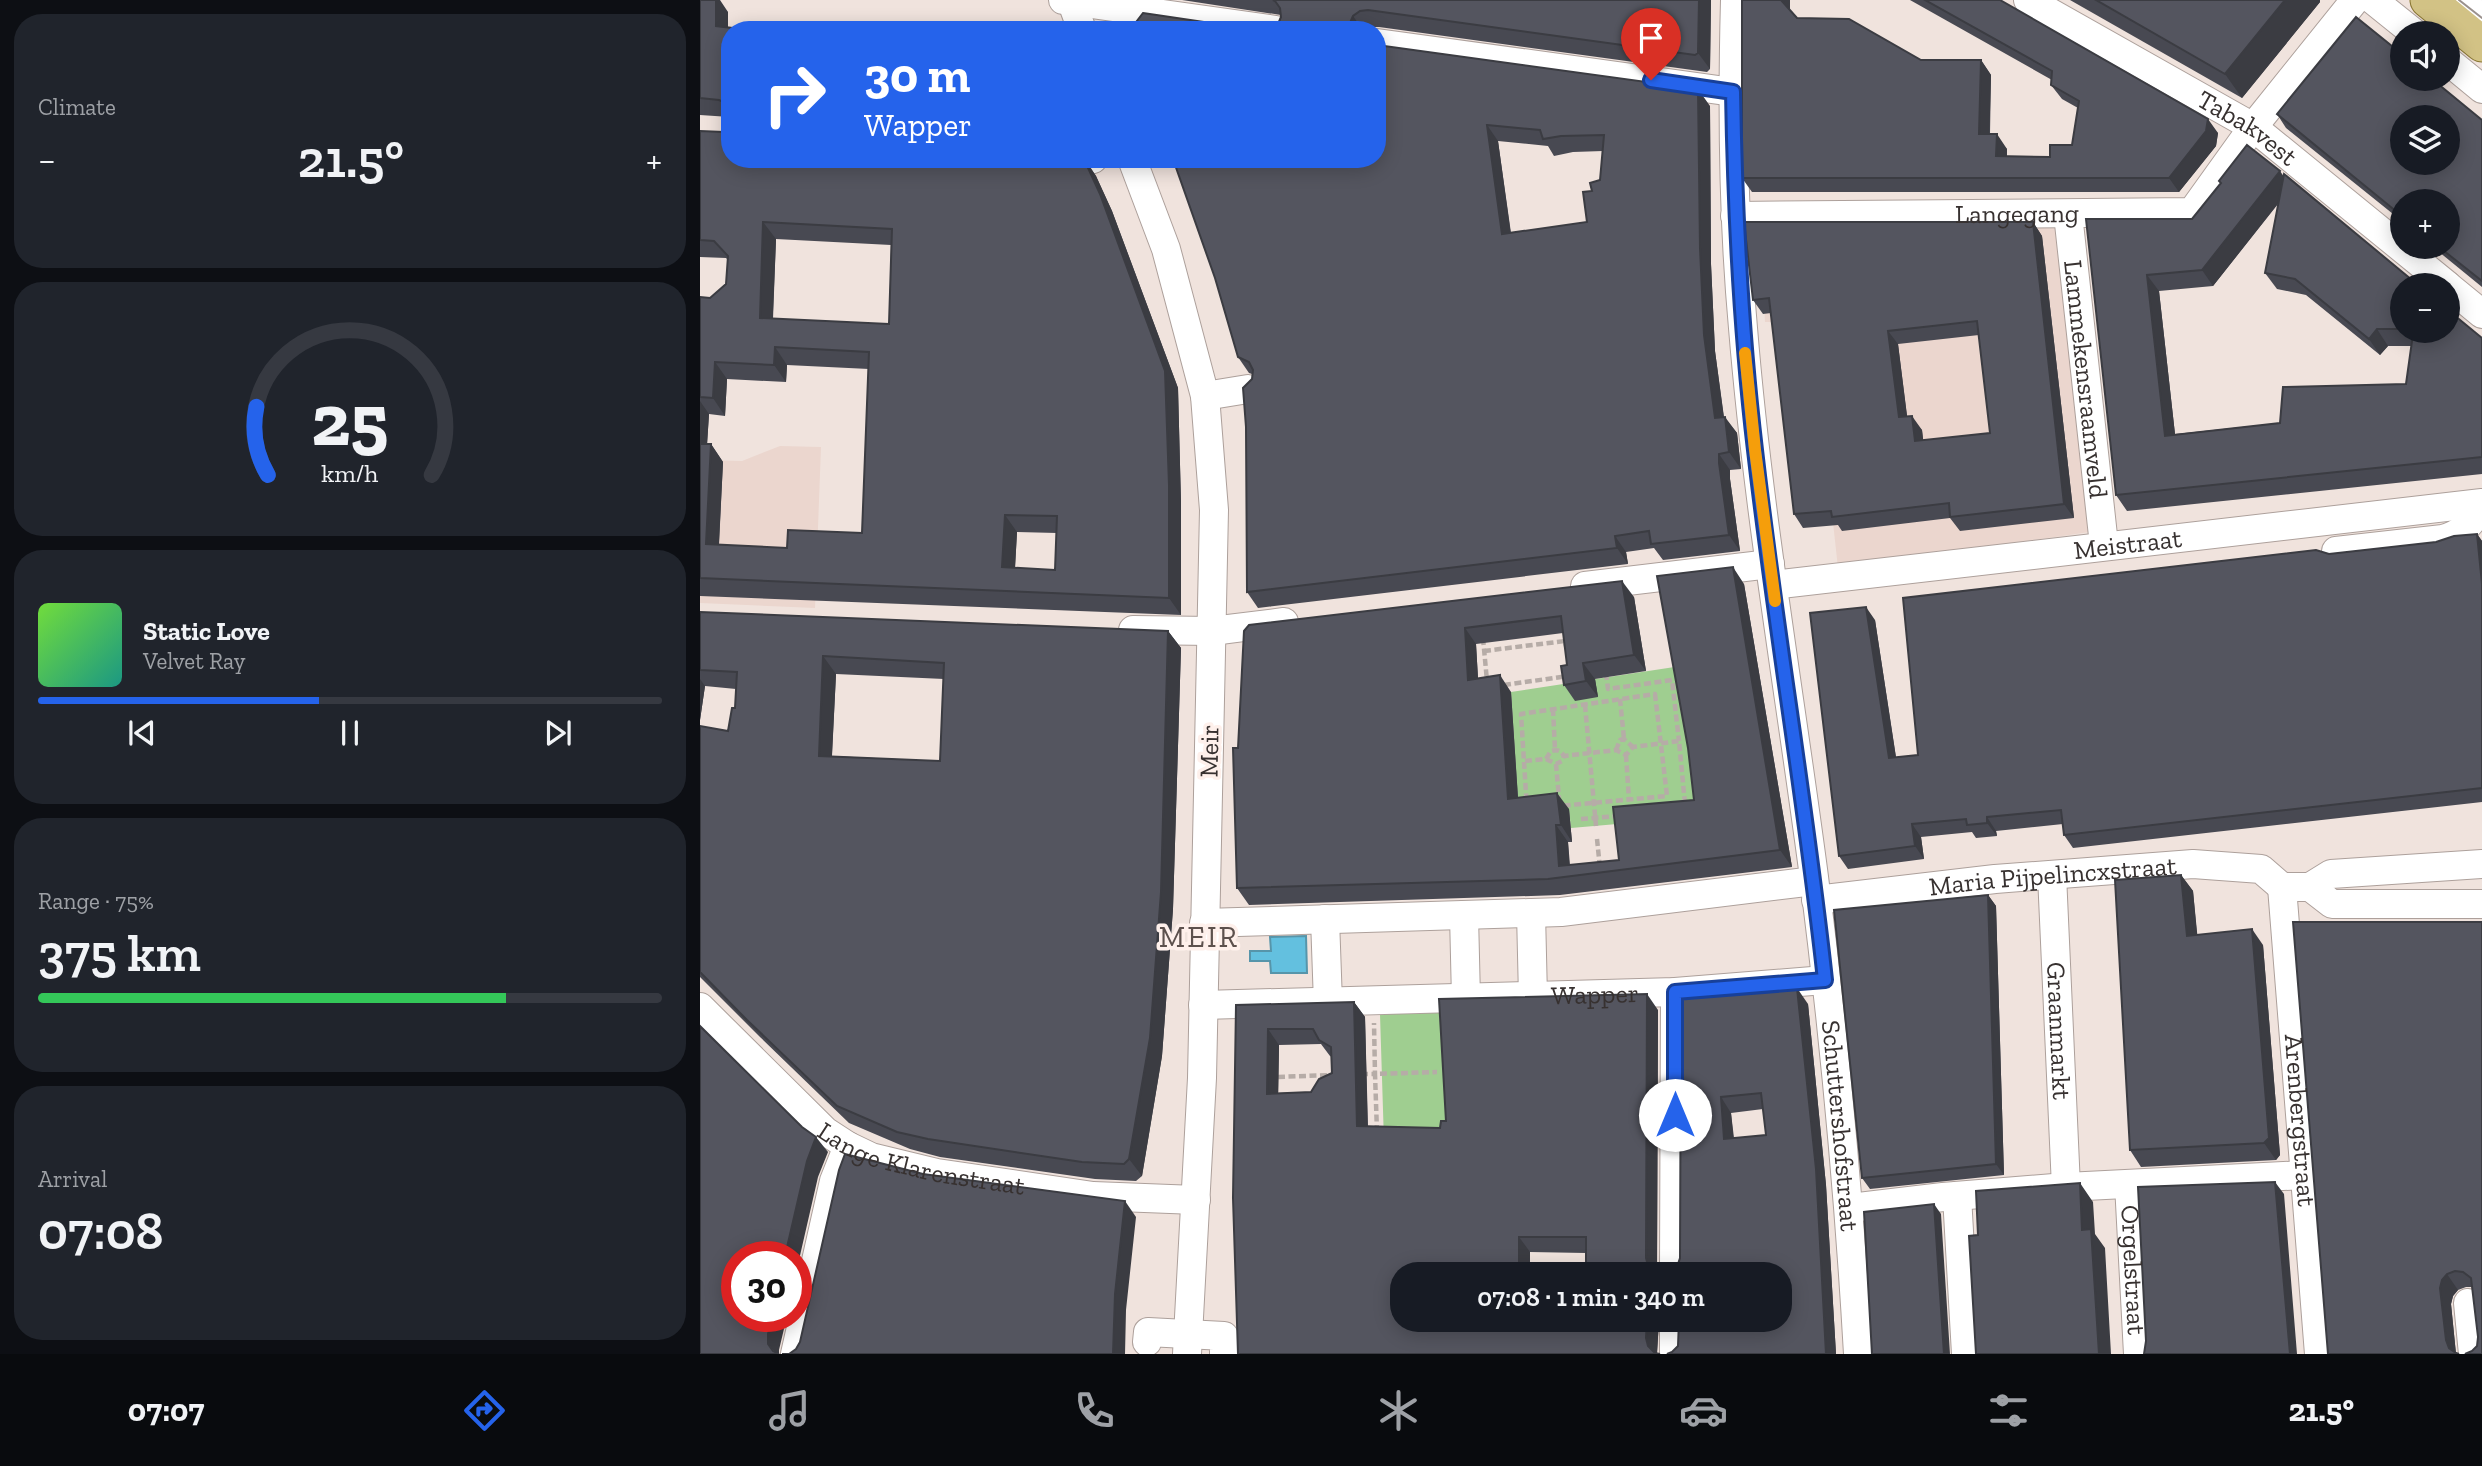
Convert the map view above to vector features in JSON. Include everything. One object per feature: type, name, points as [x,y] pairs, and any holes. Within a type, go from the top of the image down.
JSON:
[{"type":"main road","points":[[2428,0],[2482,44]]},
{"type":"street","name":"Schuttershofstraat","points":[[1734,0],[1735,216],[1748,382],[1815,890],[1850,1208],[1858,1354]]},
{"type":"street","name":"Tabakvest","points":[[2028,0],[2253,127],[2432,273]]},
{"type":"street","points":[[2253,127],[2355,0]]},
{"type":"street","points":[[2373,0],[2399,21]]},
{"type":"street","points":[[2459,0],[2482,18]]},
{"type":"street","points":[[1069,1],[1211,21]]},
{"type":"street","points":[[1069,1],[1078,21]]},
{"type":"street","points":[[1386,44],[1733,92]]},
{"type":"street","points":[[2460,71],[2482,89]]},
{"type":"street","name":"Langegang","points":[[1735,216],[2192,212],[2253,127]]},
{"type":"street","name":"Meir","points":[[1135,168],[1166,249],[1205,396],[1214,510],[1203,1005],[1196,1200],[1187,1344]]},
{"type":"street","name":"Lammekensraamveld","points":[[2068,214],[2104,545]]},
{"type":"street","name":"Tabakvest","points":[[2460,296],[2482,314]]},
{"type":"street","points":[[1205,396],[1248,389]]},
{"type":"street","points":[[2336,551],[2443,539],[2457,535],[2474,520],[2482,504]]},
{"type":"street","name":"Meistraat","points":[[1560,589],[1772,574],[2104,545],[2482,504]]},
{"type":"street","points":[[1113,629],[1212,631],[1315,618]]},
{"type":"street","name":"Maria Pijpelincxstraat","points":[[1815,890],[2193,864],[2261,869],[2332,904],[2482,904]]},
{"type":"street","points":[[2296,887],[2331,874],[2482,864]]},
{"type":"street","name":"Graanmarkt","points":[[2052,875],[2066,1187]]},
{"type":"street","name":"Arenbergstraat","points":[[2296,887],[2305,1175],[2319,1354]]},
{"type":"street","points":[[1204,923],[1575,911],[1815,890]]},
{"type":"street","name":"Wapper","points":[[1531,913],[1534,997]]},
{"type":"street","points":[[1464,915],[1466,999]]},
{"type":"street","points":[[1325,919],[1328,1003]]},
{"type":"street","name":"Wapper","points":[[1203,1005],[1675,992],[1825,980]]},
{"type":"street","points":[[1674,1262],[1675,992]]},
{"type":"street","name":"Lange Klarenstraat","points":[[700,1007],[825,1131],[872,1157],[913,1168],[1093,1196],[1196,1200]]},
{"type":"street","points":[[795,1354],[834,1181],[848,1146]]},
{"type":"street","points":[[1850,1208],[2066,1187],[2305,1175]]},
{"type":"street","name":"Orgelstraat","points":[[2129,1184],[2138,1354]]},
{"type":"street","points":[[1957,1196],[1966,1354]]},
{"type":"street","points":[[2468,1303],[2473,1354]]},
{"type":"street","points":[[1147,1342],[1148,1332],[1187,1344],[1224,1335],[1224,1354]]},
{"type":"street","points":[[1674,1332],[1674,1354]]},
{"type":"path","points":[[1483,630],[1487,687]]},
{"type":"path","points":[[1484,651],[1565,641],[1567,652]]},
{"type":"path","points":[[1501,685],[1570,676],[1568,664]]},
{"type":"path","points":[[1593,673],[1605,671],[1608,689],[1672,680]]},
{"type":"path","points":[[1683,674],[1672,676],[1672,680],[1686,811]]},
{"type":"path","points":[[1655,694],[1667,796],[1527,809],[1521,714],[1620,699],[1655,694]]},
{"type":"path","points":[[1620,699],[1624,739],[1633,747]]},
{"type":"path","points":[[1585,705],[1596,826]]},
{"type":"path","points":[[1553,709],[1555,750]]},
{"type":"path","points":[[1678,727],[1685,726]]},
{"type":"path","points":[[1616,750],[1620,740],[1624,739]]},
{"type":"path","points":[[1629,800],[1626,755],[1633,747],[1679,741]]},
{"type":"path","points":[[1555,750],[1564,756]]},
{"type":"path","points":[[1546,759],[1551,751],[1555,750]]},
{"type":"path","points":[[1564,756],[1616,750],[1626,755]]},
{"type":"path","points":[[1556,764],[1562,761],[1564,756]]},
{"type":"path","points":[[1525,761],[1546,759],[1556,764]]},
{"type":"path","points":[[1556,764],[1559,806]]},
{"type":"path","points":[[1581,819],[1621,816]]},
{"type":"path","points":[[1597,839],[1601,879]]},
{"type":"path","points":[[1373,1001],[1378,1136]]},
{"type":"path","points":[[1361,1074],[1437,1072]]},
{"type":"path","points":[[1279,1077],[1343,1075]]},
{"type":"shaded area","points":[[2062,213],[2090,532],[1838,568],[1811,322],[1765,322],[1760,225]]},
{"type":"shaded area","points":[[780,446],[821,447],[815,608],[700,603],[700,460],[742,461]]},
{"type":"green space","points":[[1681,666],[1703,796],[1675,819],[1571,828],[1569,810],[1519,820],[1511,692]]},
{"type":"green space","points":[[1450,1012],[1456,1132],[1384,1142],[1380,1014]]},
{"type":"water","points":[[1306,936],[1307,973],[1271,973],[1270,961],[1250,961],[1250,951],[1271,951],[1270,937]]},
{"type":"building","points":[[700,0],[716,0],[716,26],[721,27],[721,101],[700,98]]},
{"type":"building","points":[[1273,0],[1699,0],[1698,53],[1695,55],[1368,10],[1360,11],[1351,21],[1279,21],[1280,8]]},
{"type":"building","points":[[1742,0],[1781,0],[1797,18],[1849,19],[1921,60],[1981,60],[1979,134],[1997,134],[1996,156],[2050,157],[2050,145],[2072,145],[2079,101],[2051,85],[2052,71],[1925,0],[2000,0],[2208,119],[2206,131],[2169,178],[1742,178]]},
{"type":"building","points":[[2096,0],[2285,0],[2225,74]]},
{"type":"building","points":[[1143,13],[1197,21],[1137,21]]},
{"type":"building","points":[[2356,17],[2390,44],[2390,91],[2447,91],[2482,120],[2482,281],[2454,259],[2460,259],[2460,189],[2390,189],[2390,206],[2277,114]]},
{"type":"building","points":[[1386,46],[1698,89],[1704,335],[1715,418],[1725,417],[1729,452],[1719,454],[1719,463],[1729,535],[1651,544],[1649,531],[1615,536],[1617,548],[1247,592],[1246,427],[1243,388],[1252,379],[1253,370],[1249,362],[1238,357],[1215,278],[1176,168],[1386,168]],"holes":[[[1487,125],[1540,130],[1543,139],[1604,135],[1600,180],[1590,183],[1592,191],[1583,192],[1587,222],[1502,234]]]},
{"type":"building","points":[[700,131],[721,132],[721,168],[1088,168],[1165,371],[1169,598],[700,578],[700,444],[711,444],[706,544],[787,548],[788,530],[862,533],[869,352],[775,347],[774,365],[715,362],[713,398],[700,397],[700,297],[710,298],[726,284],[728,256],[714,241],[700,240]],"holes":[[[763,222],[892,229],[889,324],[760,318]],[[1005,515],[1057,516],[1055,570],[1002,567]]]},
{"type":"building","points":[[2247,145],[2280,171],[2202,270],[2147,275],[2165,436],[2280,423],[2283,387],[2406,384],[2412,343],[2460,343],[2460,320],[2482,338],[2482,457],[2116,495],[2086,219],[2192,219],[2221,183],[2219,181]]},
{"type":"building","points":[[2284,174],[2404,273],[2390,273],[2390,329],[2377,329],[2369,339],[2295,279],[2265,273]]},
{"type":"building","points":[[1744,222],[2033,222],[2064,504],[1950,517],[1949,503],[1832,517],[1831,511],[1794,514],[1769,298],[1753,300]],"holes":[[[1977,321],[1990,433],[1915,441],[1912,416],[1899,417],[1888,331]]]},
{"type":"building","points":[[2477,534],[2482,584],[2482,788],[2064,835],[2061,810],[1987,817],[1987,823],[1967,825],[1966,819],[1912,824],[1915,846],[1839,856],[1810,613],[1866,607],[1889,758],[1918,755],[1903,598],[2316,550],[2329,554],[2436,542],[2454,536]]},
{"type":"building","points":[[1733,567],[1780,850],[1548,879],[1237,888],[1233,748],[1238,748],[1244,631],[1249,625],[1622,581],[1634,655],[1583,663],[1586,681],[1564,685],[1561,666],[1567,665],[1561,616],[1465,628],[1468,680],[1500,675],[1508,799],[1557,793],[1561,825],[1556,825],[1559,866],[1619,860],[1613,807],[1694,800],[1688,748],[1657,576]]},
{"type":"building","points":[[700,612],[1168,631],[1161,892],[1150,1038],[1129,1159],[1124,1164],[1082,1162],[928,1139],[897,1132],[837,1106],[700,972],[700,726],[728,731],[732,708],[735,708],[737,672],[700,670]],"holes":[[[823,656],[944,663],[940,761],[819,756]]]},
{"type":"building","points":[[2181,875],[2187,936],[2252,929],[2269,1138],[2264,1143],[2130,1150],[2115,880]]},
{"type":"building","points":[[1988,895],[1996,1164],[1862,1178],[1834,910]]},
{"type":"building","points":[[2293,922],[2482,922],[2482,1354],[2465,1354],[2477,1346],[2478,1337],[2471,1278],[2463,1272],[2455,1271],[2447,1274],[2440,1288],[2446,1340],[2449,1348],[2459,1354],[2328,1354]]},
{"type":"building","points":[[1791,984],[1797,988],[1816,1169],[1826,1354],[1667,1354],[1678,1346],[1679,1332],[1792,1332],[1792,1262],[1679,1262],[1681,992]],"holes":[[[1761,1093],[1766,1135],[1724,1139],[1721,1097]]]},
{"type":"building","points":[[1647,994],[1647,1262],[1586,1262],[1586,1237],[1519,1237],[1519,1262],[1390,1262],[1390,1332],[1646,1332],[1648,1346],[1660,1354],[1238,1354],[1233,1198],[1236,1005],[1354,1002],[1357,1126],[1440,1128],[1441,1121],[1446,1121],[1439,999]],"holes":[[[1268,1029],[1313,1029],[1319,1040],[1331,1047],[1332,1073],[1319,1079],[1311,1092],[1267,1094]]]},
{"type":"building","points":[[700,1026],[802,1127],[816,1137],[807,1161],[788,1241],[721,1241],[721,1332],[768,1332],[768,1344],[779,1354],[700,1354]]},
{"type":"building","points":[[845,1154],[923,1174],[1125,1201],[1115,1294],[1113,1354],[789,1354],[796,1349],[802,1332],[812,1332],[812,1289]]},
{"type":"building","points":[[2275,1182],[2290,1354],[2144,1354],[2146,1341],[2138,1187]]},
{"type":"building","points":[[2080,1183],[2082,1230],[2091,1229],[2099,1354],[1976,1354],[1969,1236],[1978,1235],[1976,1191]]},
{"type":"building","points":[[1934,1204],[1944,1354],[1872,1354],[1864,1212]]},
{"type":"tram line","points":[[2459,0],[2482,18]]},
{"type":"slow traffic","points":[[1745,353],[1775,601]]},
{"type":"district","name":"MEIR","points":[[1199,937]]},
{"type":"route","points":[[1651,80],[1733,92],[1735,216],[1742,327],[1755,450],[1825,980],[1675,992],[1675,1115]]}]
